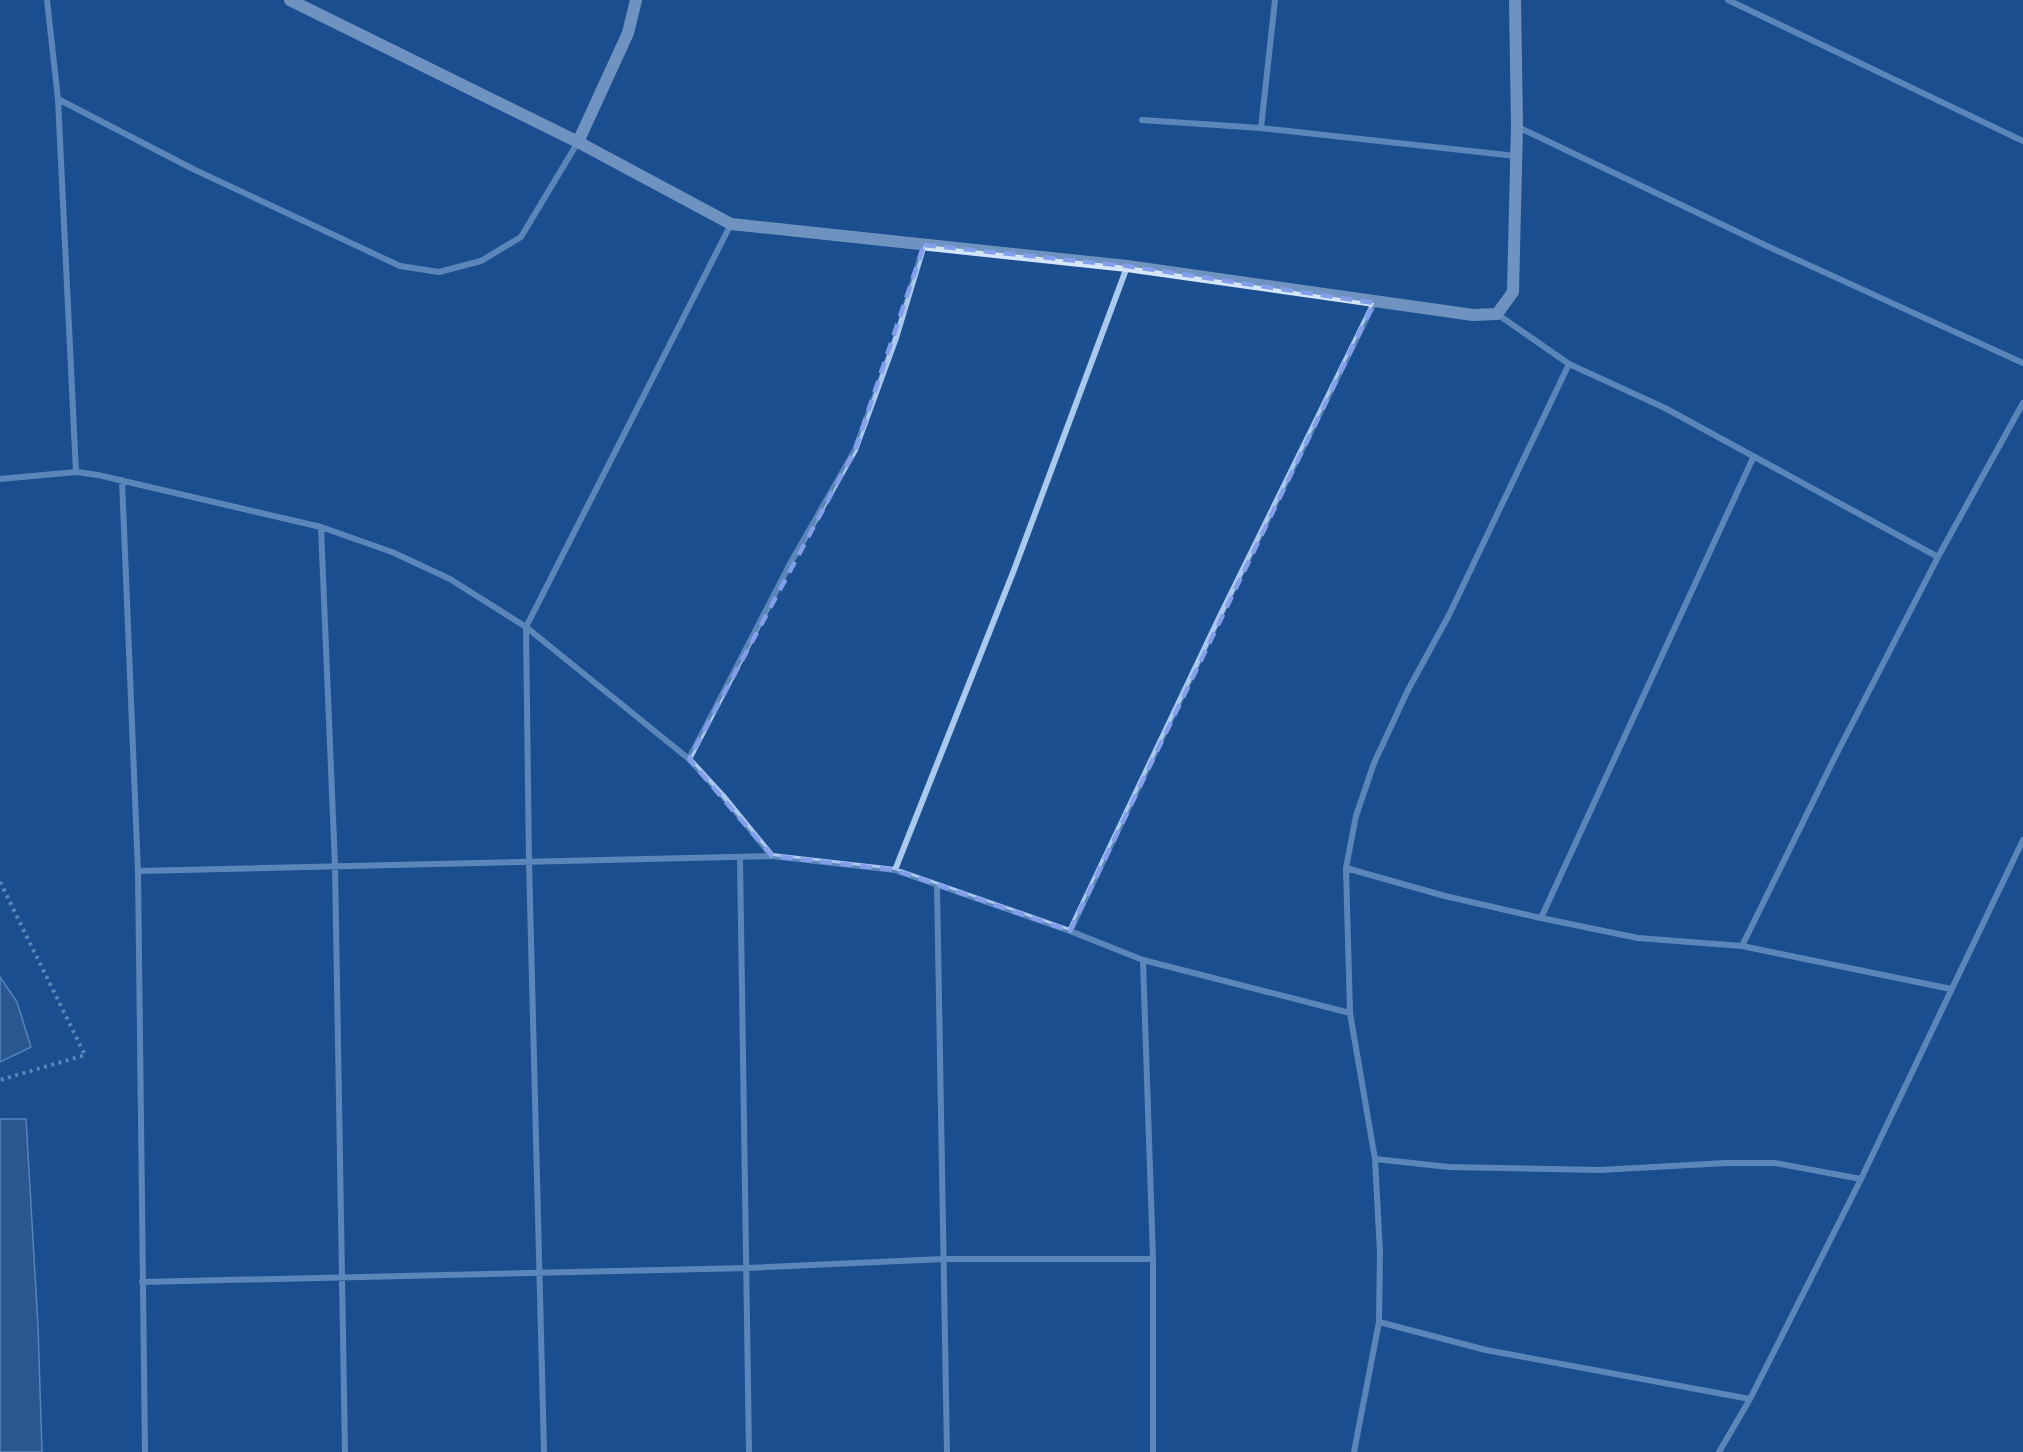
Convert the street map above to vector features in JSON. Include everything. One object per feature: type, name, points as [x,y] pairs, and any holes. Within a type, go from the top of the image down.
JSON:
[{"type":"street","points":[[47,0],[58,99],[76,472]]},
{"type":"street","points":[[290,0],[578,142],[731,224],[1127,266],[1374,303],[1439,308],[1473,315],[1497,314],[1569,364],[1665,408],[1938,558]]},
{"type":"street","points":[[58,99],[193,169],[400,266],[439,272],[481,261],[521,237],[578,142],[628,33],[636,0]]},
{"type":"street","points":[[1262,128],[1275,0]]},
{"type":"street","points":[[1497,314],[1513,292],[1517,126],[1515,0]]},
{"type":"street","points":[[1728,0],[2023,141]]},
{"type":"street","points":[[1142,120],[1262,128],[1516,156]]},
{"type":"street","points":[[1517,126],[1767,246],[2023,363]]},
{"type":"street","points":[[544,1452],[529,862],[526,627],[731,224]]},
{"type":"street","points":[[689,759],[791,562],[855,450],[896,338],[924,245]]},
{"type":"street","points":[[895,870],[1014,570],[1127,266]]},
{"type":"street","points":[[1070,931],[1221,614],[1374,303]]},
{"type":"street","points":[[1354,1452],[1379,1322],[1380,1252],[1375,1159],[1350,1013],[1346,868],[1356,816],[1374,763],[1569,364]]},
{"type":"street","points":[[1742,946],[1835,757],[1938,558],[2023,403]]},
{"type":"street","points":[[1541,918],[1753,458]]},
{"type":"street","points":[[0,479],[76,472],[122,480],[321,527],[392,552],[450,579],[526,627],[689,759],[772,856]]},
{"type":"street","points":[[122,480],[138,871],[145,1452]]},
{"type":"street","points":[[321,527],[335,866],[344,1278],[345,1452]]},
{"type":"street","points":[[1719,1452],[1750,1399],[1861,1179],[2023,840]]},
{"type":"street","points":[[138,871],[772,856],[895,870],[1070,931],[1143,960],[1350,1013]]},
{"type":"street","points":[[740,858],[749,1452]]},
{"type":"street","points":[[1346,868],[1445,896],[1638,938],[1742,946],[1951,989]]},
{"type":"street","points":[[937,886],[947,1452]]},
{"type":"street","points":[[1143,960],[1153,1259],[1153,1452]]},
{"type":"street","points":[[1375,1159],[1449,1167],[1600,1170],[1726,1163],[1775,1163],[1861,1179]]},
{"type":"street","points":[[142,1282],[747,1268],[943,1259],[1153,1259]]},
{"type":"street","points":[[1379,1322],[1486,1350],[1750,1399]]},
{"type":"path","points":[[0,882],[85,1055],[0,1080]]},
{"type":"highlighted area","points":[[924,245],[1127,266],[1374,303],[1070,931],[895,870],[772,856],[689,759],[855,450]]},
{"type":"water","points":[[0,977],[17,1002],[31,1047],[0,1062]]},
{"type":"water","points":[[0,1119],[26,1119],[38,1326],[42,1452],[0,1452]]}]
